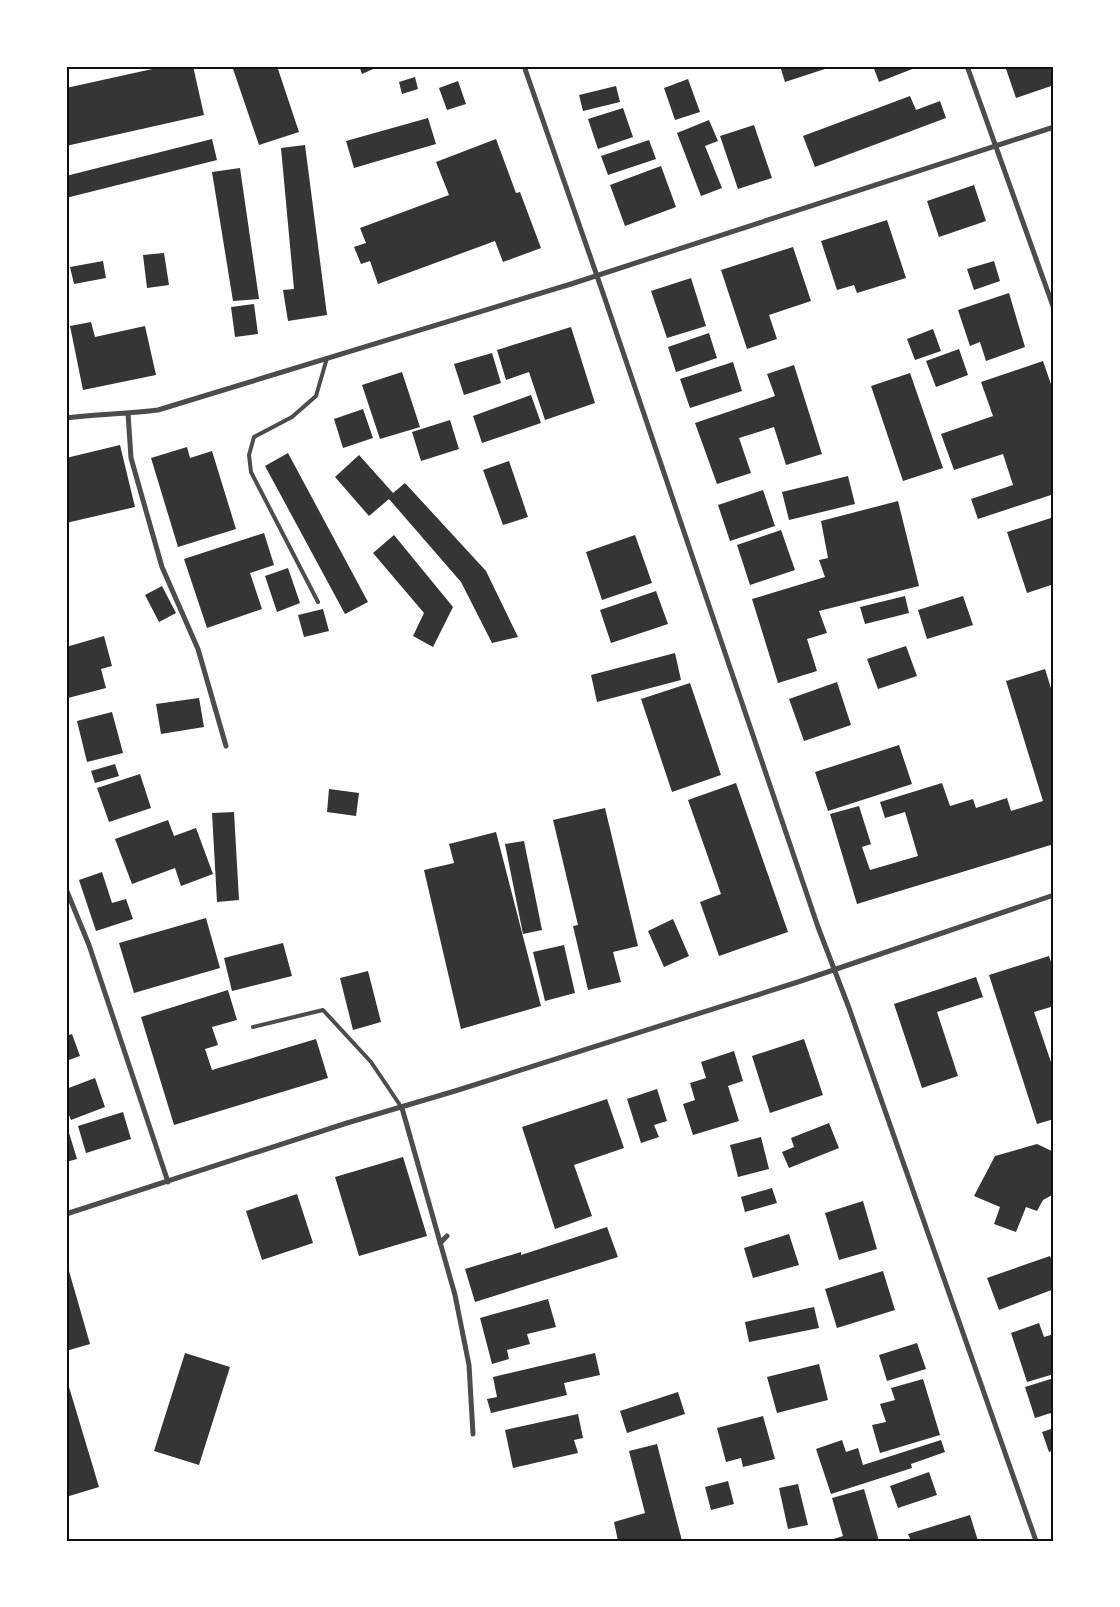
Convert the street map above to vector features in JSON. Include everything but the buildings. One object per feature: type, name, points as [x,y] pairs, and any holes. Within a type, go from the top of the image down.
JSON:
[{"type":"street","points":[[524,66],[818,927],[1036,1541]]},
{"type":"street","points":[[966,66],[1054,309]]},
{"type":"street","points":[[66,418],[104,413],[158,410],[596,275],[1054,126]]},
{"type":"street","points":[[128,413],[131,458],[162,567],[198,649],[226,746]]},
{"type":"street","points":[[66,889],[90,945],[168,1182]]},
{"type":"street","points":[[66,1214],[347,1123],[402,1108],[1054,896]]},
{"type":"street","points":[[402,1108],[455,1295],[469,1364],[473,1434]]},
{"type":"street","points":[[440,1243],[447,1236]]},
{"type":"lane","points":[[318,602],[251,472],[249,455],[254,437],[292,416],[316,396],[327,358]]},
{"type":"lane","points":[[253,1027],[323,1010],[371,1062],[402,1108]]}]
